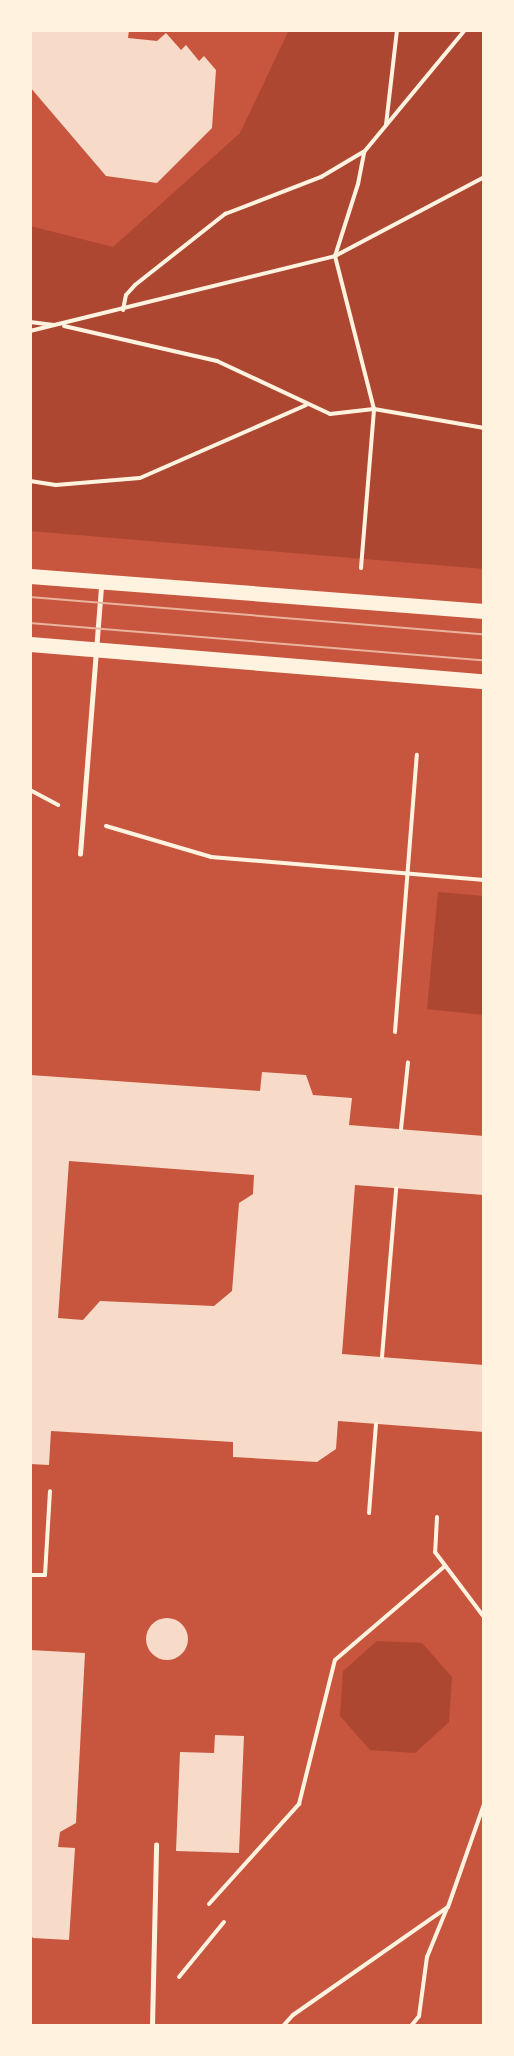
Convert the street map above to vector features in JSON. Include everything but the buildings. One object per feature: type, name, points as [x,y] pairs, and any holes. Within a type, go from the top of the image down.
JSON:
[{"type":"main road","points":[[30,576],[484,611]]},
{"type":"main road","points":[[30,644],[484,681]]},
{"type":"lane","points":[[80,854],[101,581]]},
{"type":"lane","points":[[152,2026],[156,1845]]},
{"type":"path","points":[[386,125],[397,30]]},
{"type":"path","points":[[123,310],[126,295],[135,285],[225,214],[321,177],[364,152],[465,30]]},
{"type":"path","points":[[361,568],[374,409],[335,256],[358,184],[364,152]]},
{"type":"path","points":[[30,331],[123,310],[335,256],[484,177]]},
{"type":"path","points":[[30,322],[61,325],[217,362],[306,405],[330,414],[374,409],[484,428]]},
{"type":"path","points":[[30,481],[57,485],[140,478],[306,405]]},
{"type":"path","points":[[395,1032],[417,755]]},
{"type":"path","points":[[30,790],[83,818],[211,857],[484,880]]},
{"type":"path","points":[[401,1129],[408,1062]]},
{"type":"path","points":[[382,1357],[396,1188]]},
{"type":"path","points":[[369,1513],[376,1424]]},
{"type":"path","points":[[30,1575],[45,1575],[50,1491]]},
{"type":"path","points":[[437,1517],[435,1552],[484,1617]]},
{"type":"path","points":[[209,1904],[299,1804],[335,1660],[445,1566]]},
{"type":"path","points":[[411,2026],[418,2016],[427,1957],[484,1804]]},
{"type":"path","points":[[283,2026],[293,2015],[447,1907]]},
{"type":"path","points":[[153,2011],[224,1922]]},
{"type":"shaded area","points":[[289,30],[484,30],[484,569],[30,531],[30,226],[113,247],[240,133]]},
{"type":"shaded area","points":[[438,892],[484,896],[484,1015],[427,1009]]},
{"type":"shaded area","points":[[377,1641],[422,1643],[452,1677],[449,1722],[415,1753],[370,1750],[340,1716],[343,1671]]},
{"type":"tram line","points":[[30,597],[484,634]]},
{"type":"tram line","points":[[30,623],[484,660]]}]
